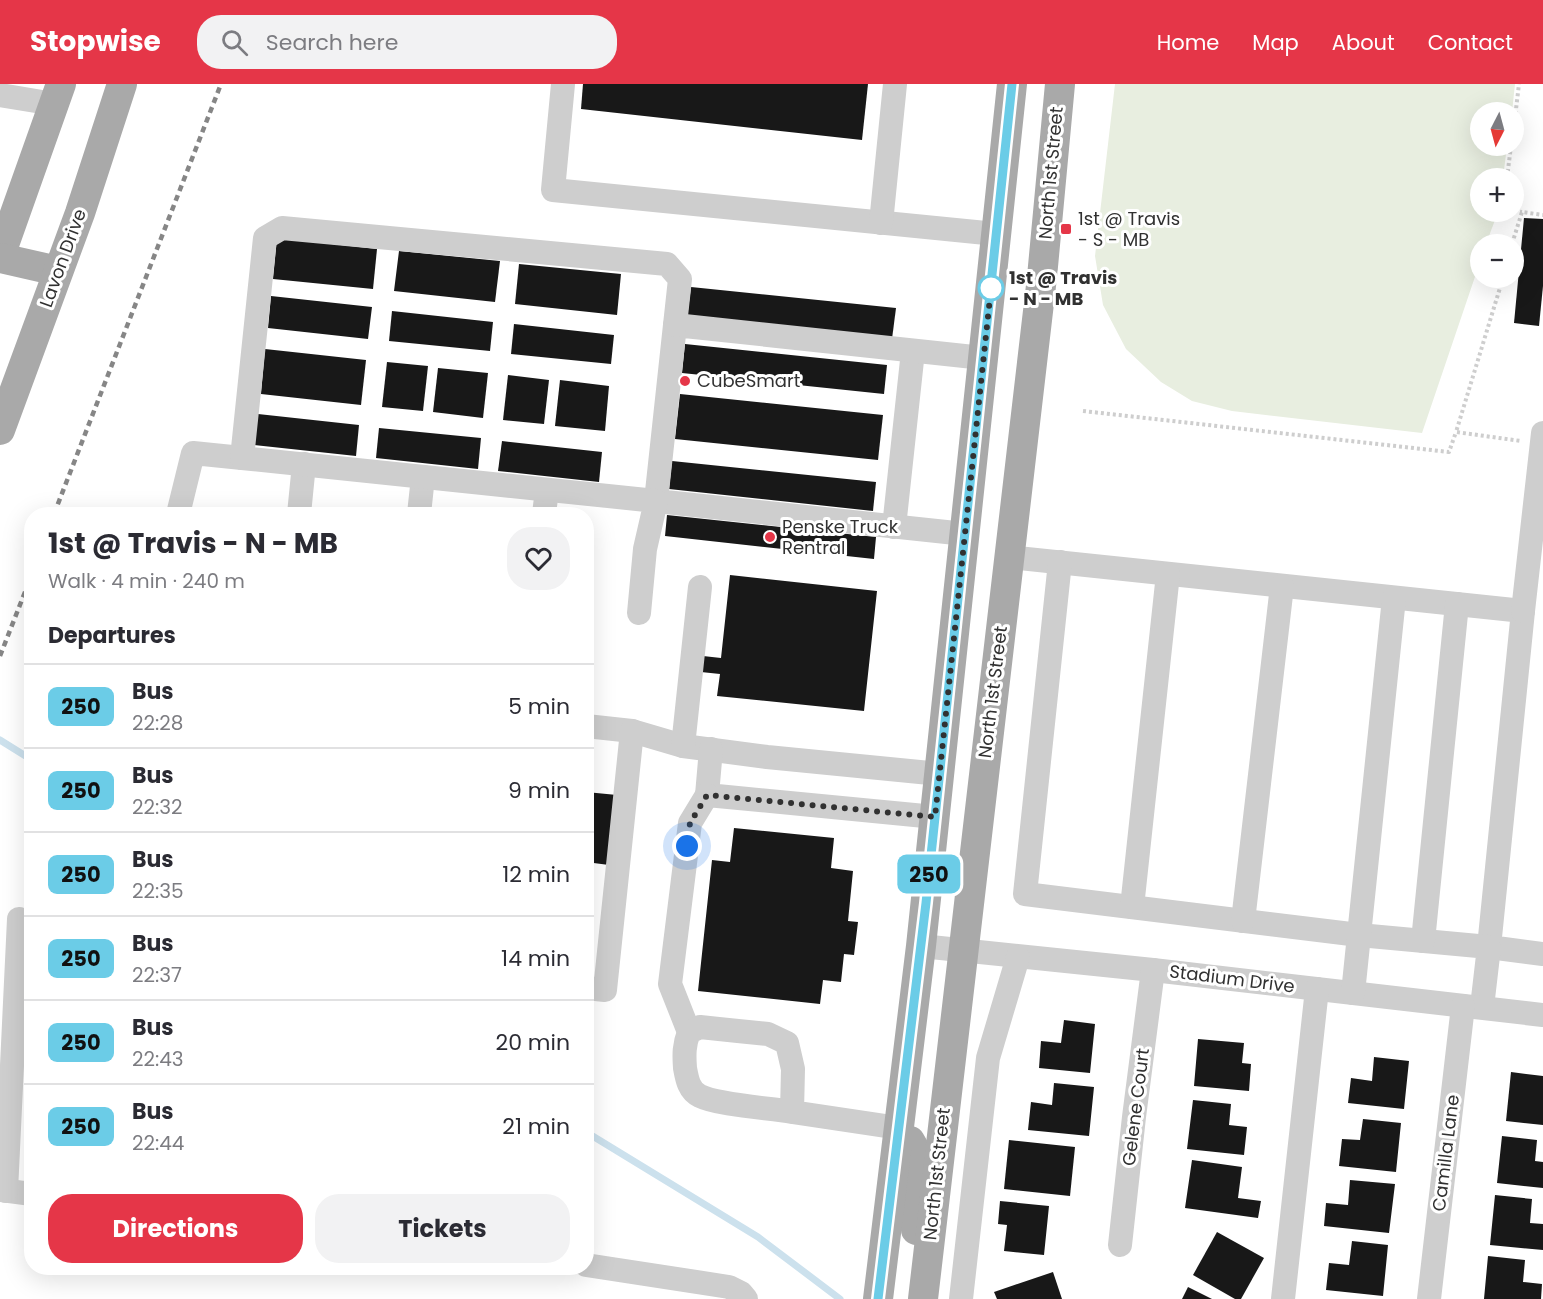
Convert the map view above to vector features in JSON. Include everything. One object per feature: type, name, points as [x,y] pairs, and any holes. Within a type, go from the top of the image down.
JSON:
[{"type":"main road","name":"Lavon Drive","points":[[0,430],[80,213],[122,84]]},
{"type":"main road","points":[[879,1297],[940,774],[1012,84]]},
{"type":"main road","name":"North 1st Street","points":[[922,1299],[1009,557],[1045,240],[1060,84]]},
{"type":"main road","points":[[58,94],[0,257],[58,271]]},
{"type":"main road","points":[[996,234],[1045,240]]},
{"type":"main road","points":[[899,1128],[908,1135],[914,1148],[914,1202],[922,1299]]},
{"type":"street","points":[[563,84],[553,190],[996,234]]},
{"type":"street","points":[[881,223],[895,84]]},
{"type":"street","points":[[0,95],[58,94]]},
{"type":"street","points":[[242,458],[266,238],[282,228],[667,264],[680,279],[656,501],[645,549],[639,613]]},
{"type":"street","points":[[675,325],[983,358]]},
{"type":"street","points":[[894,527],[913,351]]},
{"type":"street","name":"Camilla Lane","points":[[1429,1299],[1472,1007],[1489,947],[1522,612],[1536,438]]},
{"type":"street","points":[[180,507],[193,453],[965,534]]},
{"type":"street","points":[[299,507],[304,464]]},
{"type":"street","points":[[420,507],[423,477]]},
{"type":"street","points":[[545,507],[546,490]]},
{"type":"street","points":[[1009,557],[1522,612]]},
{"type":"street","points":[[1060,562],[1025,894],[1359,935],[1543,954]]},
{"type":"street","points":[[1132,907],[1168,574]]},
{"type":"street","points":[[683,746],[700,586]]},
{"type":"street","points":[[1244,921],[1281,586]]},
{"type":"street","points":[[1353,993],[1394,598]]},
{"type":"street","points":[[1423,941],[1457,604]]},
{"type":"street","points":[[594,727],[632,730],[683,746],[940,774]]},
{"type":"street","points":[[594,989],[605,990],[632,730]]},
{"type":"street","points":[[711,749],[707,795],[690,823],[670,984],[689,1032],[684,1044],[687,1082],[698,1095],[719,1101],[899,1128]]},
{"type":"street","points":[[707,795],[935,817]]},
{"type":"street","points":[[0,970],[24,918]]},
{"type":"street","points":[[24,938],[3,1191],[24,1193]]},
{"type":"street","name":"Stadium Drive","points":[[921,946],[1543,1015]]},
{"type":"street","points":[[961,1299],[988,1058],[1018,957]]},
{"type":"street","name":"Gelene Court","points":[[1120,1245],[1153,970]]},
{"type":"street","points":[[1283,1299],[1317,989]]},
{"type":"street","points":[[689,1032],[700,1028],[768,1034],[787,1043],[794,1069],[792,1112]]},
{"type":"street","points":[[594,1265],[729,1287],[741,1293],[746,1299]]},
{"type":"path","points":[[1517,102],[1519,84]]},
{"type":"path","points":[[1524,212],[1543,215]]},
{"type":"path","points":[[1083,411],[1449,452],[1500,288]]},
{"type":"path","points":[[1456,432],[1536,438]]},
{"type":"shaded area","points":[[1115,84],[1515,84],[1513,102],[1470,102],[1470,156],[1506,156],[1504,168],[1470,168],[1470,222],[1494,222],[1490,234],[1470,234],[1471,288],[1422,433],[1232,411],[1192,401],[1161,382],[1126,349],[1103,305],[1095,256]]},
{"type":"building","points":[[583,84],[868,84],[862,140],[581,109]]},
{"type":"building","points":[[1524,218],[1543,219],[1543,286],[1539,326],[1514,323],[1517,288],[1524,288]]},
{"type":"building","points":[[277,238],[377,249],[373,289],[273,279]]},
{"type":"building","points":[[399,251],[500,261],[495,302],[394,291]]},
{"type":"building","points":[[519,264],[621,274],[617,315],[515,304]]},
{"type":"building","points":[[691,287],[896,308],[892,339],[687,318]]},
{"type":"building","points":[[271,296],[372,307],[368,339],[268,328]]},
{"type":"building","points":[[392,311],[493,322],[490,351],[389,341]]},
{"type":"building","points":[[514,324],[614,335],[611,364],[511,354]]},
{"type":"building","points":[[685,344],[887,365],[884,394],[682,373]]},
{"type":"building","points":[[265,349],[366,360],[361,405],[261,394]]},
{"type":"building","points":[[387,362],[428,366],[423,411],[382,407]]},
{"type":"building","points":[[438,368],[488,373],[483,418],[433,412]]},
{"type":"building","points":[[508,375],[549,380],[544,424],[503,420]]},
{"type":"building","points":[[560,380],[609,386],[605,431],[555,426]]},
{"type":"building","points":[[680,394],[883,415],[878,460],[675,439]]},
{"type":"building","points":[[258,414],[359,425],[356,456],[254,445]]},
{"type":"building","points":[[379,428],[481,438],[478,469],[376,458]]},
{"type":"building","points":[[502,441],[602,452],[599,482],[498,471]]},
{"type":"building","points":[[672,461],[876,482],[873,511],[669,489]]},
{"type":"building","name":"Penske Truck Rentral","points":[[667,515],[876,537],[874,559],[665,536]]},
{"type":"building","points":[[730,575],[877,591],[864,711],[717,696],[720,674],[701,672],[703,656],[721,658]]},
{"type":"building","points":[[594,793],[617,795],[609,865],[594,863]]},
{"type":"building","points":[[734,828],[834,838],[831,868],[853,871],[848,921],[858,922],[854,955],[844,954],[841,982],[823,980],[820,1004],[698,991],[712,860],[730,862]]},
{"type":"building","points":[[1064,1020],[1095,1024],[1090,1073],[1039,1068],[1041,1041],[1061,1043]]},
{"type":"building","points":[[1198,1039],[1244,1043],[1242,1063],[1251,1064],[1249,1091],[1194,1086]]},
{"type":"building","points":[[1374,1057],[1409,1061],[1404,1109],[1348,1103],[1351,1078],[1372,1081]]},
{"type":"building","points":[[1511,1072],[1543,1076],[1543,1125],[1506,1121]]},
{"type":"building","points":[[1054,1083],[1094,1087],[1089,1136],[1028,1130],[1031,1102],[1052,1105]]},
{"type":"building","points":[[1193,1100],[1231,1104],[1229,1125],[1247,1127],[1244,1155],[1187,1149]]},
{"type":"building","points":[[1363,1119],[1401,1123],[1396,1172],[1339,1166],[1342,1139],[1360,1140]]},
{"type":"building","points":[[1502,1136],[1537,1140],[1535,1161],[1543,1162],[1543,1188],[1497,1183]]},
{"type":"building","points":[[1009,1140],[1075,1147],[1070,1196],[1004,1189]]},
{"type":"building","points":[[1192,1160],[1242,1167],[1238,1198],[1261,1201],[1258,1218],[1185,1208]]},
{"type":"building","points":[[1350,1180],[1395,1184],[1389,1233],[1324,1226],[1326,1203],[1348,1205]]},
{"type":"building","points":[[1495,1195],[1532,1199],[1530,1223],[1543,1224],[1543,1250],[1490,1245]]},
{"type":"building","points":[[1000,1201],[1049,1206],[1044,1255],[1004,1251],[1007,1225],[998,1224]]},
{"type":"building","points":[[1217,1232],[1264,1258],[1241,1299],[1235,1299],[1193,1275]]},
{"type":"building","points":[[1352,1241],[1388,1245],[1383,1296],[1326,1290],[1329,1263],[1349,1265]]},
{"type":"building","points":[[1488,1256],[1525,1260],[1523,1282],[1542,1284],[1541,1299],[1484,1299]]},
{"type":"building","points":[[1053,1272],[1062,1299],[997,1299],[994,1292]]},
{"type":"building","points":[[1188,1287],[1212,1299],[1182,1299]]},
{"type":"waterway","points":[[0,740],[24,755]]},
{"type":"waterway","points":[[594,1137],[758,1237],[840,1299]]},
{"type":"railway","points":[[57,507],[221,84]]},
{"type":"railway","points":[[0,656],[24,594]]},
{"type":"bus line","name":"250","points":[[878,1299],[926,903],[1012,84]]},
{"type":"place","name":"1st @ Travis - S - MB","points":[[1066,229]]},
{"type":"place","name":"1st @ Travis - N - MB","points":[[991,288]]},
{"type":"place","name":"CubeSmart","points":[[685,381]]},
{"type":"place","name":"Penske Truck Rentral","points":[[770,537]]},
{"type":"route","points":[[687,846],[690,823],[707,795],[935,817],[991,288]]}]
